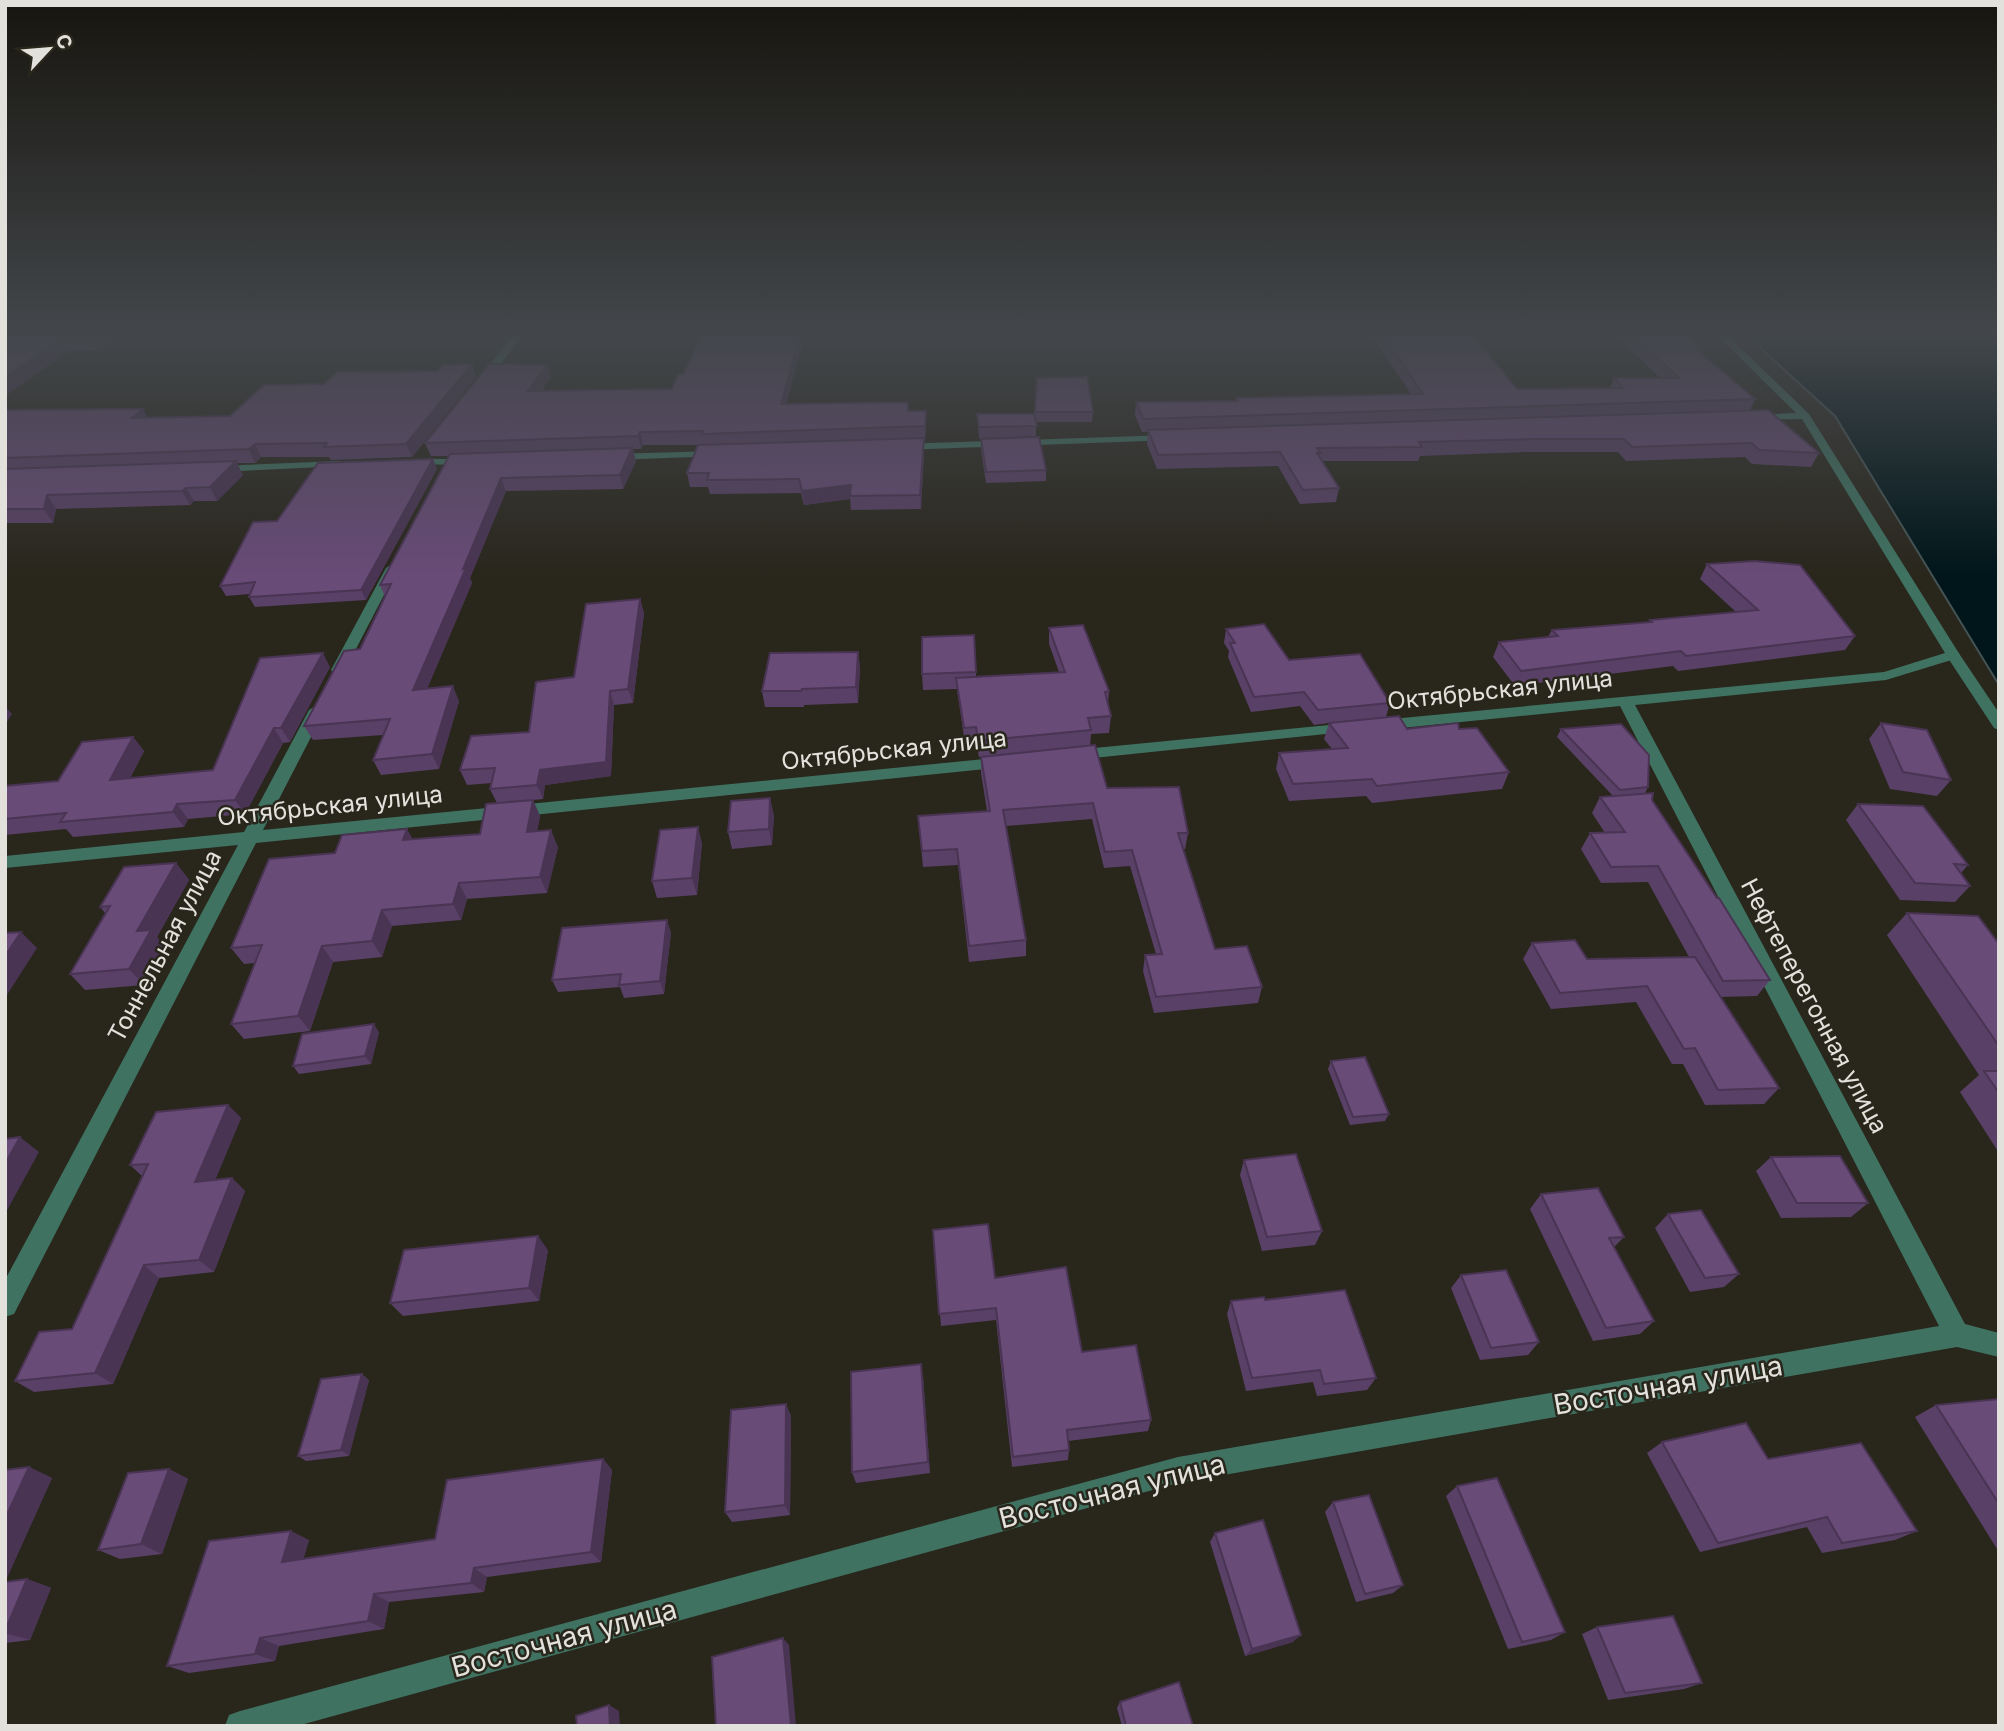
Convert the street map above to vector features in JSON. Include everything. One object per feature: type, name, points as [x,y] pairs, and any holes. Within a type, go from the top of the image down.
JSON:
[{"type":"street","points":[[1735,418],[1805,416],[1952,655],[1999,725]]},
{"type":"street","points":[[882,448],[1189,437]]},
{"type":"street","points":[[418,461],[427,451]]},
{"type":"street","points":[[602,458],[728,453]]},
{"type":"street","points":[[405,462],[418,461],[445,469],[476,462]]},
{"type":"street","points":[[212,469],[350,464]]},
{"type":"street","name":"Тоннельная улица","points":[[5,1305],[403,547]]},
{"type":"street","name":"Октябрьская улица","points":[[1056,757],[1886,676],[1952,655]]},
{"type":"street","name":"Нефтеперегонная улица","points":[[1625,701],[1958,1335]]},
{"type":"street","name":"Октябрьская улица","points":[[5,862],[1028,760]]},
{"type":"street","name":"Восточная улица","points":[[240,1726],[1178,1470],[1958,1335],[1999,1345]]},
{"type":"shaded area","points":[[1999,415],[1999,685],[1835,416]]},
{"type":"building","points":[[5,415],[136,415],[132,418],[430,415],[406,444],[324,447],[327,443],[255,444],[249,449],[5,458]]},
{"type":"building","points":[[448,415],[926,415],[925,426],[702,434],[703,431],[640,432],[638,436],[425,443]]},
{"type":"building","points":[[977,415],[1034,415],[1037,426],[979,427]]},
{"type":"building","points":[[1141,415],[1272,415],[1143,419]]},
{"type":"building","points":[[1620,415],[1774,415],[1819,453],[1759,450],[1752,443],[1632,447],[1624,439],[1419,442],[1422,447],[1317,448],[1321,453],[1317,453],[1339,488],[1303,490],[1280,452],[1158,455],[1148,430]]},
{"type":"building","points":[[1039,437],[1046,470],[986,472],[981,439]]},
{"type":"building","points":[[924,438],[920,495],[850,496],[851,485],[802,491],[799,479],[707,480],[709,473],[687,473],[698,445]]},
{"type":"building","points":[[632,448],[620,475],[501,478],[463,569],[466,568],[413,690],[453,686],[432,754],[373,760],[390,719],[304,726],[344,651],[360,649],[391,584],[380,585],[450,454]]},
{"type":"building","points":[[433,459],[361,590],[249,597],[255,582],[220,586],[253,522],[277,521],[318,463]]},
{"type":"building","points":[[236,461],[210,487],[186,488],[182,491],[47,495],[44,509],[5,509],[5,469]]},
{"type":"building","points":[[1754,561],[1800,565],[1855,636],[1686,656],[1681,651],[1521,671],[1499,642],[1558,636],[1552,630],[1758,610],[1707,564]]},
{"type":"building","points":[[640,599],[628,689],[610,691],[606,762],[540,770],[537,785],[490,789],[495,768],[460,770],[471,736],[529,732],[536,682],[574,677],[586,604]]},
{"type":"building","points":[[1264,624],[1289,660],[1360,654],[1390,703],[1318,710],[1304,692],[1254,697],[1230,643],[1235,643],[1226,629]]},
{"type":"building","points":[[1083,625],[1109,691],[1105,692],[1111,716],[1088,718],[1091,730],[978,741],[976,727],[964,728],[956,678],[1065,672],[1049,628]]},
{"type":"building","points":[[974,635],[976,672],[922,674],[922,637]]},
{"type":"building","points":[[858,652],[856,687],[762,691],[770,653]]},
{"type":"building","points":[[323,653],[281,728],[274,728],[235,800],[177,804],[173,812],[60,822],[66,813],[5,819],[5,786],[58,781],[82,742],[133,737],[110,780],[213,770],[260,658]]},
{"type":"building","points":[[1399,716],[1407,729],[1458,723],[1459,729],[1477,728],[1509,772],[1377,786],[1372,779],[1293,784],[1279,753],[1348,748],[1329,723]]},
{"type":"building","points":[[1881,723],[1927,730],[1951,780],[1903,772]]},
{"type":"building","points":[[1621,724],[1649,755],[1648,787],[1620,790],[1561,729]]},
{"type":"building","points":[[1095,745],[1107,788],[1179,787],[1188,833],[1178,833],[1215,949],[1247,946],[1262,987],[1156,997],[1145,955],[1162,954],[1132,850],[1105,852],[1093,803],[1003,810],[1026,940],[969,946],[957,849],[922,851],[918,816],[990,811],[981,757]]},
{"type":"building","points":[[1653,793],[1652,800],[1719,898],[1770,980],[1723,981],[1658,866],[1611,867],[1590,833],[1625,832],[1600,797]]},
{"type":"building","points":[[770,798],[769,829],[728,832],[731,801]]},
{"type":"building","points":[[533,800],[527,832],[551,830],[540,877],[459,883],[453,904],[382,910],[372,941],[322,946],[298,1016],[231,1024],[262,945],[231,948],[269,859],[335,853],[342,835],[407,829],[403,840],[480,834],[486,804]]},
{"type":"building","points":[[1858,804],[1923,806],[1968,865],[1954,864],[1970,886],[1915,883]]},
{"type":"building","points":[[698,827],[692,878],[652,881],[660,830]]},
{"type":"building","points":[[176,863],[137,931],[151,930],[129,969],[70,974],[110,906],[100,907],[124,867]]},
{"type":"building","points":[[1907,913],[1978,916],[1999,944],[1999,1046]]},
{"type":"building","points":[[667,920],[660,981],[619,985],[621,974],[552,980],[562,928]]},
{"type":"building","points":[[21,932],[5,956],[5,933]]},
{"type":"building","points":[[1575,940],[1587,959],[1695,957],[1779,1088],[1718,1090],[1695,1048],[1684,1049],[1647,986],[1560,993],[1532,943]]},
{"type":"building","points":[[374,1024],[365,1056],[293,1066],[302,1034]]},
{"type":"building","points":[[1365,1057],[1389,1114],[1353,1117],[1331,1061]]},
{"type":"building","points":[[1984,1071],[1999,1071],[1999,1093]]},
{"type":"building","points":[[228,1105],[195,1182],[232,1178],[199,1260],[144,1265],[95,1373],[15,1381],[39,1332],[72,1329],[148,1164],[130,1165],[156,1112]]},
{"type":"building","points":[[20,1137],[5,1164],[5,1139]]},
{"type":"building","points":[[1296,1154],[1322,1231],[1267,1237],[1244,1160]]},
{"type":"building","points":[[1840,1156],[1868,1203],[1797,1203],[1771,1157]]},
{"type":"building","points":[[1598,1188],[1624,1237],[1609,1238],[1654,1321],[1606,1328],[1541,1194]]},
{"type":"building","points":[[1701,1210],[1739,1274],[1705,1278],[1668,1214]]},
{"type":"building","points":[[988,1224],[995,1278],[1066,1267],[1082,1352],[1136,1345],[1151,1420],[1067,1430],[1069,1450],[1013,1457],[996,1308],[939,1314],[933,1230]]},
{"type":"building","points":[[538,1236],[529,1288],[390,1303],[404,1250]]},
{"type":"building","points":[[1506,1270],[1539,1342],[1491,1348],[1461,1275]]},
{"type":"building","points":[[1345,1290],[1376,1378],[1324,1384],[1320,1370],[1252,1378],[1231,1301],[1264,1297],[1265,1300]]},
{"type":"building","points":[[921,1364],[928,1462],[852,1472],[851,1372]]},
{"type":"building","points":[[362,1374],[341,1450],[298,1456],[321,1379]]},
{"type":"building","points":[[1999,1399],[1999,1504],[1936,1405]]},
{"type":"building","points":[[786,1404],[785,1505],[725,1512],[731,1410]]},
{"type":"building","points":[[1746,1423],[1768,1459],[1861,1443],[1917,1531],[1842,1543],[1827,1517],[1718,1543],[1662,1442]]},
{"type":"building","points":[[603,1459],[591,1552],[474,1568],[471,1583],[374,1594],[368,1621],[260,1638],[255,1654],[167,1666],[209,1541],[291,1531],[282,1562],[435,1539],[447,1480]]},
{"type":"building","points":[[29,1467],[5,1519],[5,1470]]},
{"type":"building","points":[[169,1469],[141,1544],[98,1550],[128,1473]]},
{"type":"building","points":[[1497,1478],[1565,1632],[1522,1642],[1457,1486]]},
{"type":"building","points":[[1369,1495],[1403,1585],[1365,1594],[1333,1502]]},
{"type":"building","points":[[1263,1520],[1301,1635],[1252,1649],[1215,1533]]},
{"type":"building","points":[[27,1579],[5,1631],[5,1582]]},
{"type":"building","points":[[1673,1616],[1702,1683],[1625,1693],[1597,1627]]},
{"type":"building","points":[[783,1638],[791,1726],[716,1726],[712,1657]]},
{"type":"building","points":[[1179,1682],[1193,1726],[1126,1726],[1120,1702]]},
{"type":"building","points":[[609,1705],[610,1726],[577,1726],[576,1716]]}]
